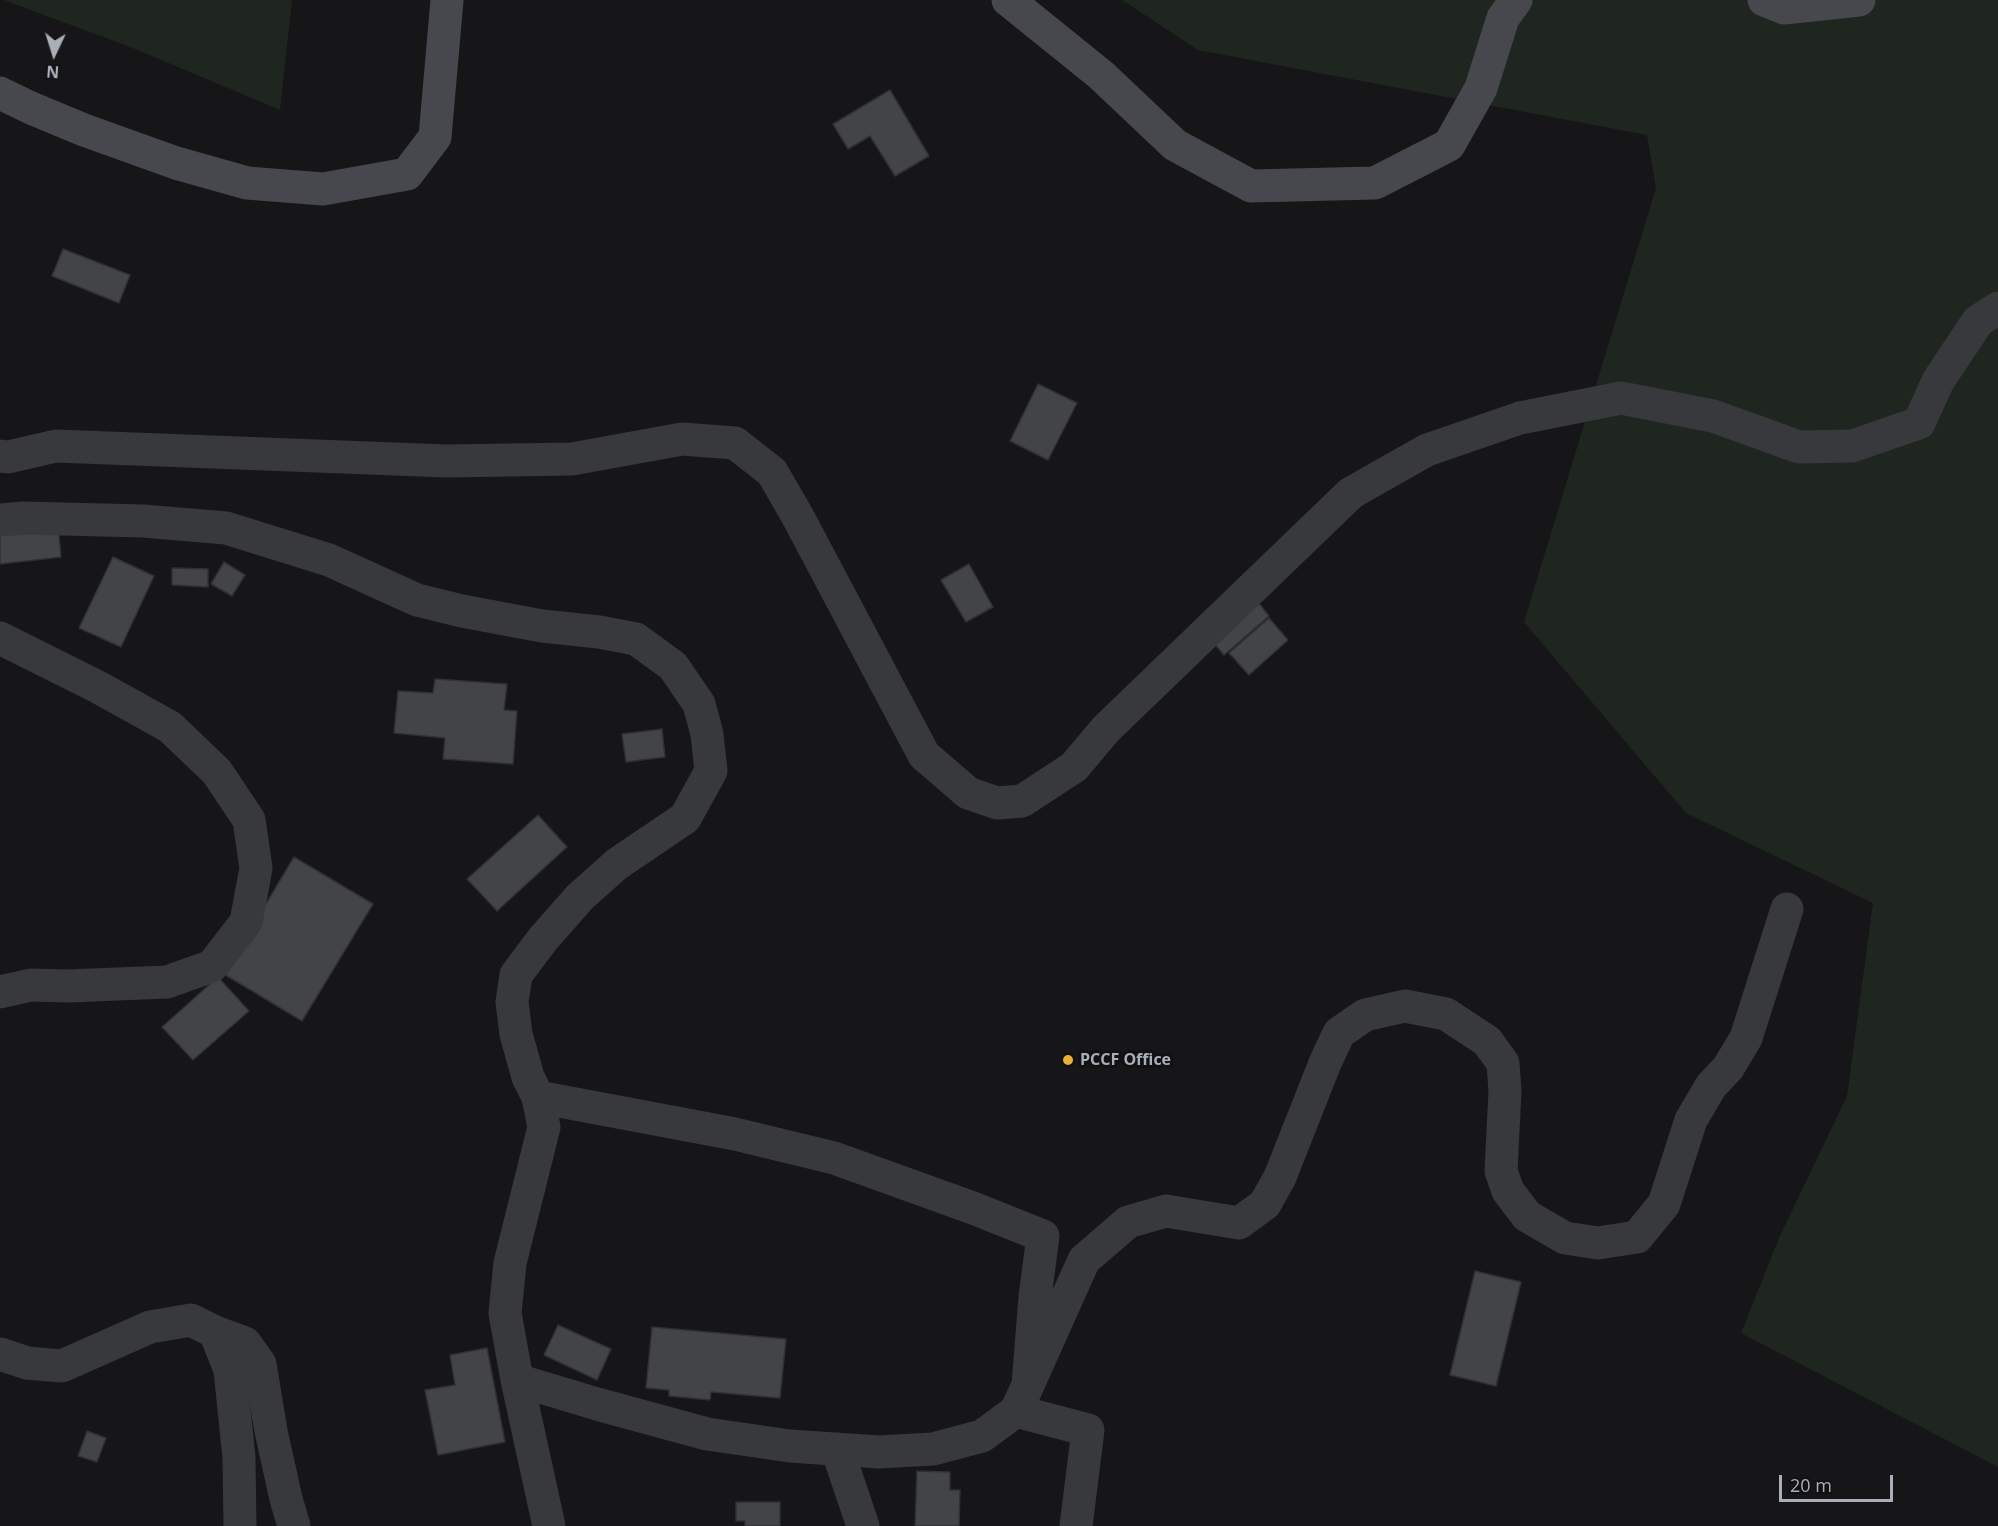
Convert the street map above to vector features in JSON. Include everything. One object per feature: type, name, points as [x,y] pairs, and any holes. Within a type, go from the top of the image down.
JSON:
[{"type":"main road","points":[[0,93],[31,108],[156,156],[246,183],[323,189],[407,174],[435,137],[447,0]]},
{"type":"main road","points":[[1008,0],[1101,75],[1175,145],[1251,186],[1375,183],[1449,145],[1481,88],[1503,18],[1516,0]]},
{"type":"main road","points":[[1764,0],[1784,8],[1859,0]]},
{"type":"street","points":[[0,456],[8,457],[56,446],[447,460],[572,459],[682,439],[735,443],[772,472],[924,755],[969,793],[997,803],[1022,801],[1074,767],[1106,729],[1351,493],[1427,450],[1520,418],[1621,398],[1713,416],[1798,447],[1852,446],[1919,423],[1938,381],[1978,321],[1998,308]]},
{"type":"street","points":[[0,520],[23,518],[143,521],[226,528],[329,560],[417,600],[542,626],[636,639],[674,666],[699,704],[707,734],[711,771],[685,818],[617,864],[580,897],[543,939],[516,975],[512,1002],[516,1034],[528,1077],[538,1097],[544,1127],[510,1263],[505,1313],[517,1380],[549,1526]]},
{"type":"street","points":[[0,638],[98,687],[170,727],[217,772],[249,820],[256,868],[246,922],[212,966],[167,982],[68,986],[31,985],[0,992]]},
{"type":"street","points":[[517,1380],[707,1434],[790,1446],[879,1452],[933,1449],[982,1436],[1022,1398],[1084,1260],[1128,1222],[1166,1211],[1239,1223],[1265,1204],[1280,1178],[1324,1063],[1339,1033],[1365,1015],[1405,1006],[1446,1014],[1487,1041],[1503,1063],[1501,1171],[1508,1191],[1527,1216],[1565,1238],[1598,1243],[1637,1237],[1664,1204],[1691,1120],[1711,1086],[1728,1068],[1746,1038],[1787,909]]},
{"type":"street","points":[[538,1097],[735,1134],[834,1158],[1043,1236],[1022,1398]]},
{"type":"street","points":[[0,1354],[27,1363],[62,1366],[150,1327],[191,1320],[215,1332],[246,1343],[260,1364],[276,1454],[294,1526]]},
{"type":"street","points":[[215,1332],[230,1370],[239,1458],[240,1526]]},
{"type":"street","points":[[1022,1398],[1088,1430],[1076,1526]]},
{"type":"street","points":[[837,1449],[863,1526]]},
{"type":"shaded area","points":[[4,0],[292,0],[280,110],[133,48]]},
{"type":"shaded area","points":[[1122,0],[1998,0],[1998,1467],[1741,1333],[1779,1238],[1847,1096],[1873,903],[1686,813],[1524,622],[1656,188],[1647,135],[1198,50]]},
{"type":"building","points":[[890,90],[929,156],[895,176],[870,136],[848,149],[833,124]]},
{"type":"building","points":[[63,249],[130,275],[119,303],[52,276]]},
{"type":"building","points":[[1038,384],[1077,403],[1048,460],[1010,441]]},
{"type":"building","points":[[58,526],[61,557],[0,564],[0,532]]},
{"type":"building","points":[[113,557],[154,576],[121,647],[79,628]]},
{"type":"building","points":[[224,562],[245,575],[232,596],[211,584]]},
{"type":"building","points":[[969,564],[993,607],[966,622],[941,580]]},
{"type":"building","points":[[172,568],[208,569],[208,587],[172,585]]},
{"type":"building","points":[[1258,602],[1269,616],[1224,655],[1213,642]]},
{"type":"building","points":[[1269,618],[1288,640],[1249,675],[1229,653]]},
{"type":"building","points":[[435,679],[507,684],[504,710],[517,711],[513,764],[443,759],[445,738],[394,733],[398,691],[433,693]]},
{"type":"building","points":[[662,729],[665,757],[626,762],[622,734]]},
{"type":"building","points":[[538,815],[567,847],[497,911],[467,879]]},
{"type":"building","points":[[294,857],[373,904],[302,1021],[224,974]]},
{"type":"building","points":[[218,977],[249,1011],[193,1060],[162,1027]]},
{"type":"building","points":[[1475,1271],[1521,1282],[1496,1386],[1450,1375]]},
{"type":"building","points":[[558,1325],[611,1349],[597,1380],[544,1355]]},
{"type":"building","points":[[652,1327],[786,1339],[780,1398],[711,1392],[710,1400],[669,1396],[669,1390],[646,1388]]},
{"type":"building","points":[[487,1348],[505,1442],[438,1455],[425,1390],[455,1385],[450,1355]]},
{"type":"building","points":[[87,1431],[106,1438],[97,1462],[78,1456]]},
{"type":"building","points":[[917,1471],[950,1472],[950,1490],[960,1490],[959,1526],[915,1526]]},
{"type":"building","points":[[736,1502],[780,1502],[780,1526],[745,1526],[745,1521],[736,1521]]},
{"type":"place","name":"PCCF Office","points":[[1068,1060]]}]
